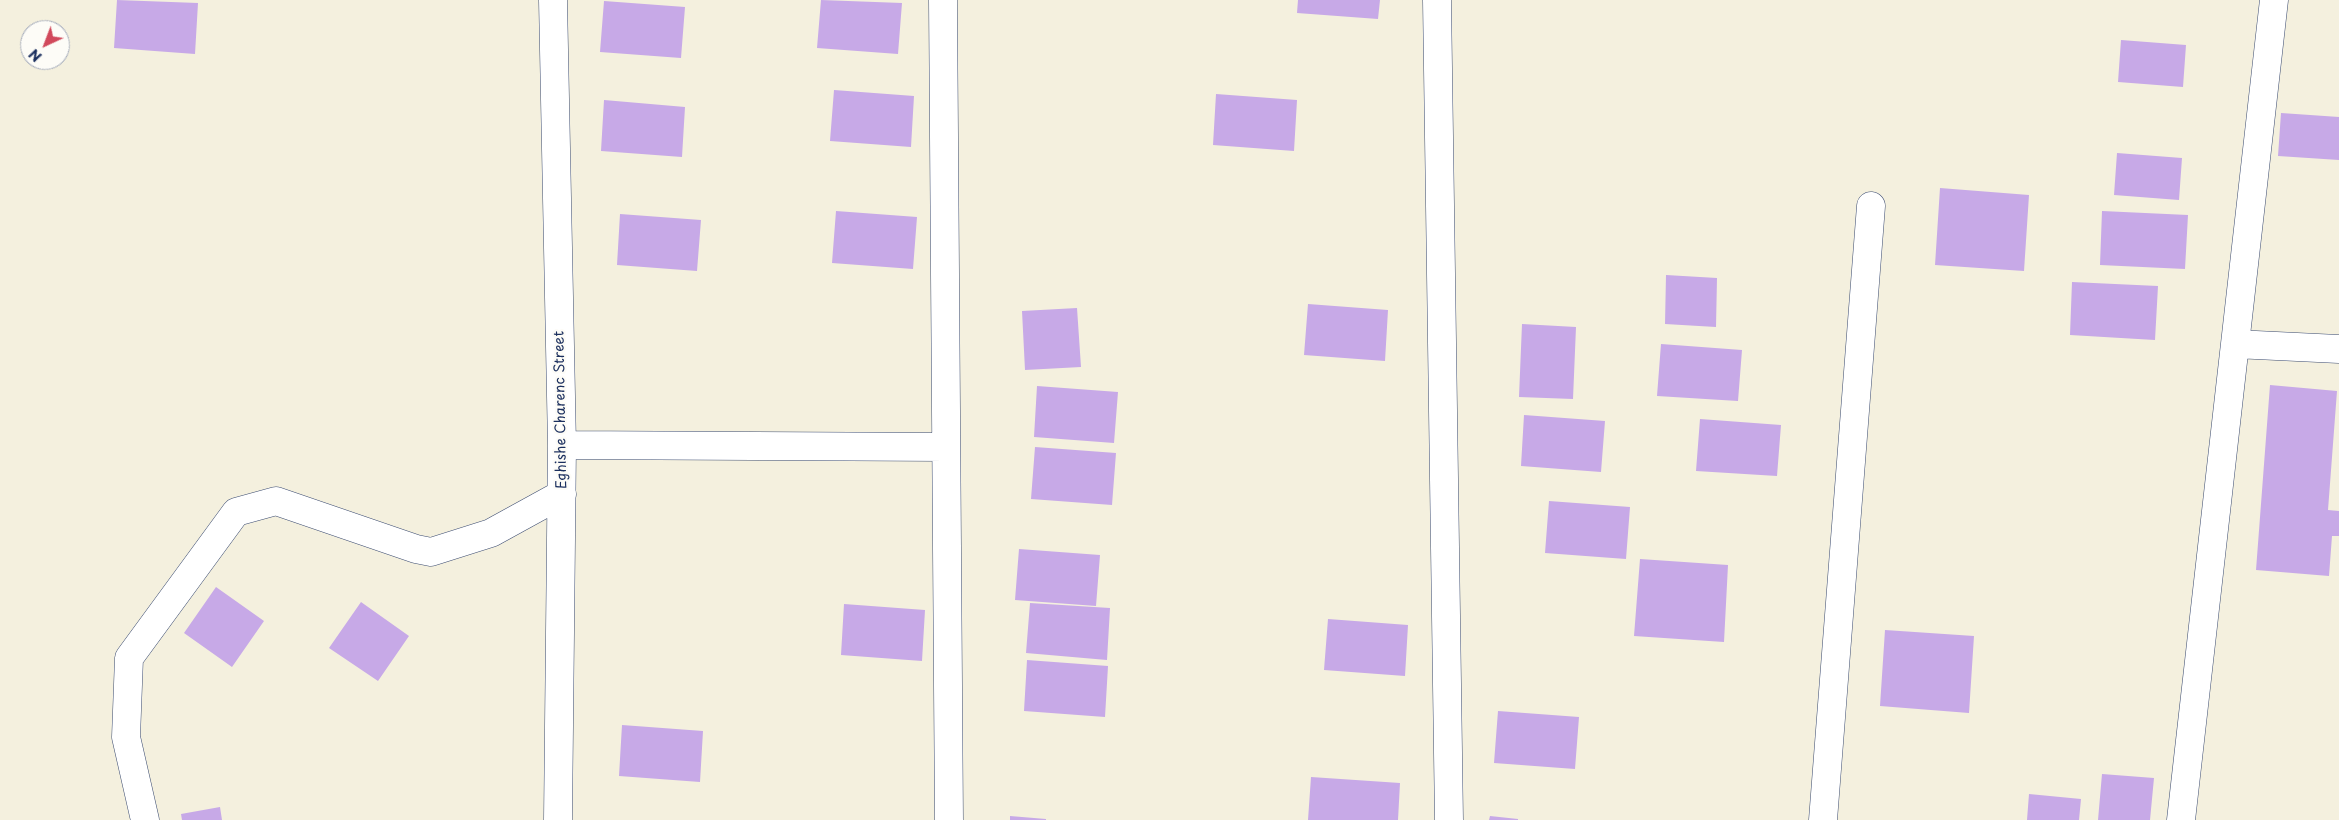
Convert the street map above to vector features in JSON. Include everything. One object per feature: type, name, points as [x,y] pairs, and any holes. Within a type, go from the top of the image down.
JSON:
[{"type":"street","name":"Eghishe Charenc Street","points":[[553,0],[562,445],[558,820]]},
{"type":"street","points":[[943,0],[949,820]]},
{"type":"street","points":[[1437,0],[1449,820]]},
{"type":"street","points":[[2181,820],[2274,0]]},
{"type":"street","points":[[1822,820],[1871,206]]},
{"type":"street","points":[[2235,344],[2339,349]]},
{"type":"street","points":[[562,445],[946,447]]},
{"type":"street","points":[[145,820],[126,737],[130,658],[236,512],[276,501],[416,549],[431,552],[491,533],[562,494]]},
{"type":"building","points":[[117,0],[198,3],[195,54],[114,48]]},
{"type":"building","points":[[821,0],[902,3],[898,54],[817,48]]},
{"type":"building","points":[[1298,0],[1380,0],[1378,19],[1297,13]]},
{"type":"building","points":[[604,1],[685,7],[681,58],[600,52]]},
{"type":"building","points":[[2121,40],[2186,45],[2183,87],[2118,82]]},
{"type":"building","points":[[834,90],[914,96],[911,147],[830,141]]},
{"type":"building","points":[[1216,94],[1297,100],[1294,151],[1213,145]]},
{"type":"building","points":[[604,100],[685,107],[682,157],[601,151]]},
{"type":"building","points":[[2281,113],[2339,117],[2339,160],[2278,156]]},
{"type":"building","points":[[2117,153],[2182,158],[2179,200],[2114,195]]},
{"type":"building","points":[[1940,188],[2029,195],[2024,271],[1935,265]]},
{"type":"building","points":[[836,211],[917,217],[913,269],[832,263]]},
{"type":"building","points":[[2102,211],[2188,215],[2185,269],[2100,265]]},
{"type":"building","points":[[620,214],[701,220],[697,271],[617,265]]},
{"type":"building","points":[[1666,275],[1717,278],[1716,327],[1665,324]]},
{"type":"building","points":[[2072,282],[2158,286],[2155,340],[2070,335]]},
{"type":"building","points":[[1308,304],[1388,310],[1385,361],[1304,355]]},
{"type":"building","points":[[1077,308],[1081,367],[1025,370],[1022,311]]},
{"type":"building","points":[[1522,324],[1576,327],[1573,399],[1519,397]]},
{"type":"building","points":[[1661,344],[1742,350],[1738,401],[1657,396]]},
{"type":"building","points":[[2270,385],[2337,391],[2328,510],[2339,511],[2339,536],[2332,536],[2329,576],[2256,570]]},
{"type":"building","points":[[1037,386],[1118,392],[1114,443],[1034,437]]},
{"type":"building","points":[[1524,415],[1605,421],[1601,472],[1521,466]]},
{"type":"building","points":[[1700,419],[1781,425],[1777,476],[1696,471]]},
{"type":"building","points":[[1035,447],[1116,453],[1112,505],[1031,499]]},
{"type":"building","points":[[1549,501],[1630,507],[1626,559],[1545,553]]},
{"type":"building","points":[[1019,549],[1100,555],[1096,606],[1015,600]]},
{"type":"building","points":[[1640,559],[1728,565],[1724,642],[1634,636]]},
{"type":"building","points":[[216,587],[264,621],[232,667],[184,633]]},
{"type":"building","points":[[361,602],[409,636],[378,681],[329,648]]},
{"type":"building","points":[[1030,603],[1110,608],[1107,660],[1026,653]]},
{"type":"building","points":[[844,604],[925,610],[922,661],[841,655]]},
{"type":"building","points":[[1328,619],[1408,625],[1405,676],[1324,670]]},
{"type":"building","points":[[1885,630],[1974,636],[1969,713],[1880,706]]},
{"type":"building","points":[[1027,660],[1108,666],[1105,717],[1024,711]]},
{"type":"building","points":[[1498,711],[1579,717],[1575,769],[1494,763]]},
{"type":"building","points":[[622,725],[703,731],[700,782],[619,776]]},
{"type":"building","points":[[2102,774],[2154,778],[2150,820],[2098,820]]},
{"type":"building","points":[[1311,777],[1400,783],[1398,820],[1308,820]]},
{"type":"building","points":[[2029,794],[2081,799],[2079,820],[2027,820]]},
{"type":"building","points":[[220,807],[222,820],[182,820],[181,814]]},
{"type":"building","points":[[1010,816],[1046,819],[1046,820],[1010,820]]},
{"type":"building","points":[[1490,816],[1518,819],[1518,820],[1489,820]]}]
